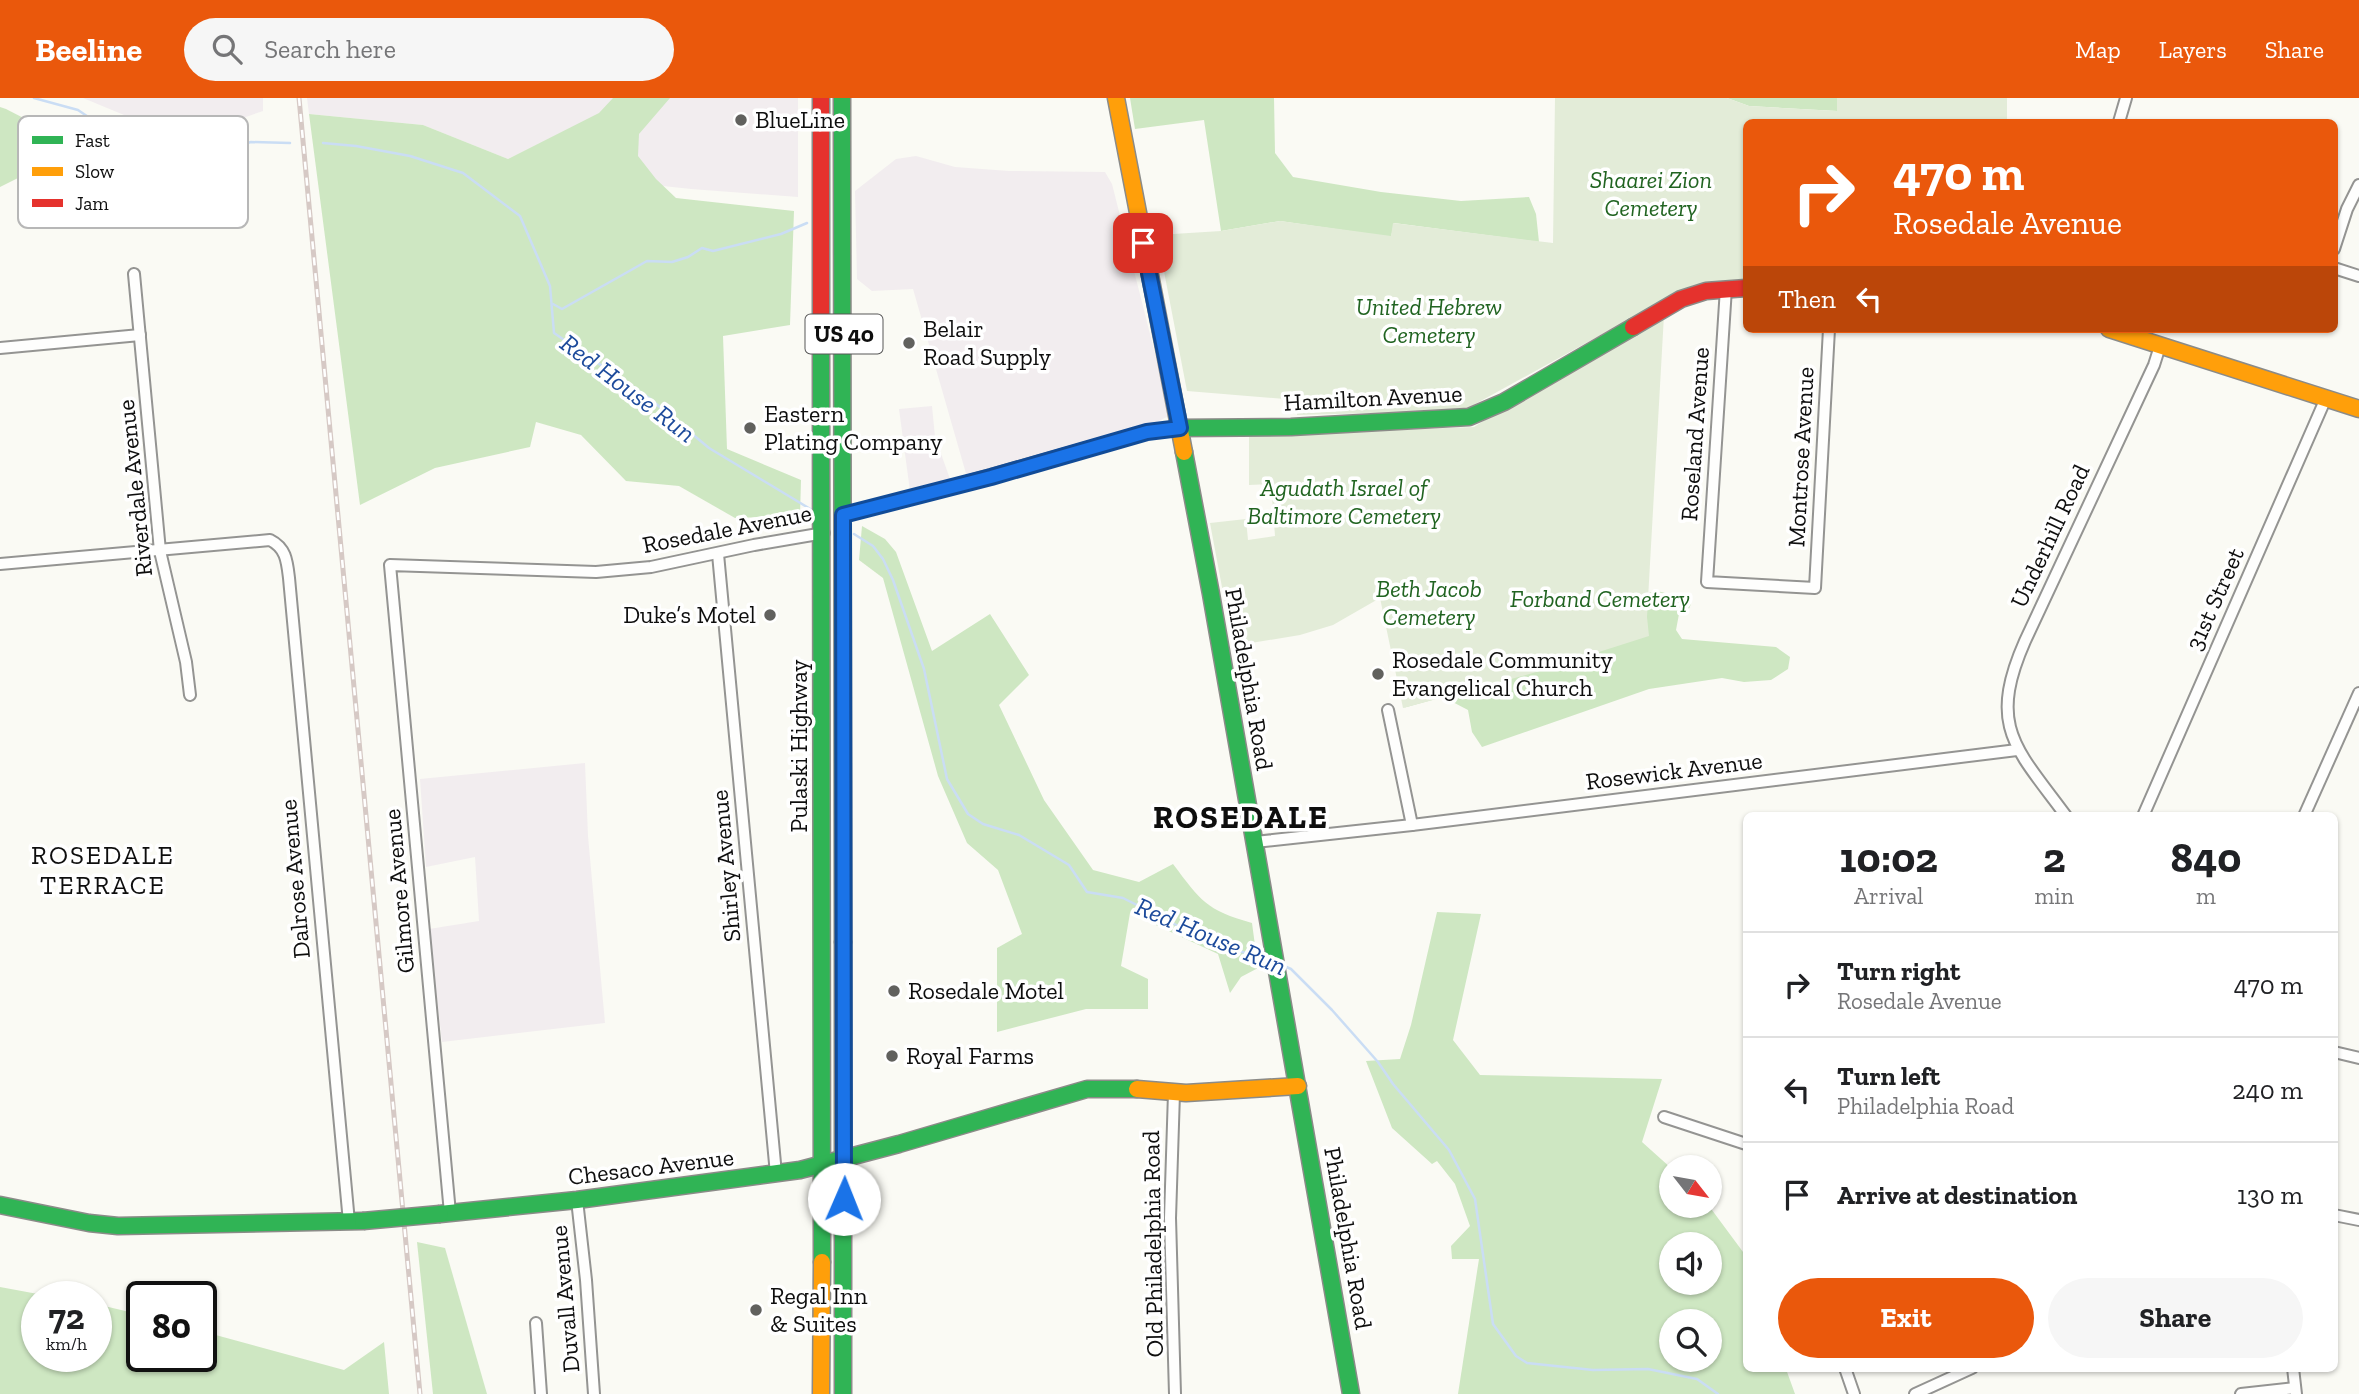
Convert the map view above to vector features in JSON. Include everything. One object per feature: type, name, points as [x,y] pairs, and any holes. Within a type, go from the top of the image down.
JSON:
[{"type":"main road","name":"Pulaski Highway","points":[[821,98],[821,1394]]},
{"type":"main road","name":"Pulaski Highway","points":[[842,98],[843,1394]]},
{"type":"main road","name":"Philadelphia Road","points":[[1116,98],[1180,428],[1351,1394]]},
{"type":"main road","name":"Hamilton Avenue","points":[[1180,428],[1296,427],[1469,417],[1504,401],[1664,307],[1691,295],[1726,288],[1743,288]]},
{"type":"main road","points":[[2121,333],[2359,409]]},
{"type":"main road","name":"Chesaco Avenue","points":[[0,1205],[89,1223],[118,1226],[356,1222],[445,1214],[776,1174],[844,1159],[1087,1089],[1119,1087],[1174,1093],[1298,1086]]},
{"type":"street","points":[[2120,119],[2126,98]]},
{"type":"street","points":[[2338,236],[2359,185]]},
{"type":"street","points":[[2338,269],[2359,276]]},
{"type":"street","name":"Riverdale Avenue","points":[[134,274],[160,551],[190,695]]},
{"type":"street","name":"Roseland Avenue","points":[[1726,288],[1707,582],[1815,588]]},
{"type":"street","name":"Montrose Avenue","points":[[1815,588],[1829,333]]},
{"type":"street","points":[[0,348],[140,335]]},
{"type":"street","name":"Underhill Road","points":[[2017,750],[2007,715],[2008,689],[2013,667],[2154,365],[2160,346]]},
{"type":"street","name":"31st Street","points":[[2145,812],[2326,398]]},
{"type":"street","name":"Rosedale Avenue","points":[[390,565],[596,572],[650,567],[754,545],[822,535],[843,515],[991,477],[1147,432],[1180,428]]},
{"type":"street","name":"Dalrose Avenue","points":[[160,551],[270,540],[278,544],[284,552],[289,578],[356,1222]]},
{"type":"street","points":[[0,564],[160,551]]},
{"type":"street","name":"Shirley Avenue","points":[[718,554],[776,1174]]},
{"type":"street","name":"Gilmore Avenue","points":[[390,565],[445,1214]]},
{"type":"street","points":[[2307,812],[2359,693]]},
{"type":"street","points":[[1388,710],[1412,825]]},
{"type":"street","points":[[2017,750],[2063,812]]},
{"type":"street","name":"Rosewick Avenue","points":[[1255,842],[2017,750]]},
{"type":"street","points":[[2338,1052],[2358,1055]]},
{"type":"street","name":"Old Philadelphia Road","points":[[1174,1093],[1170,1218],[1175,1394]]},
{"type":"street","points":[[1664,1117],[1743,1143]]},
{"type":"street","name":"Duvall Avenue","points":[[577,1200],[594,1394]]},
{"type":"street","points":[[2338,1216],[2359,1220]]},
{"type":"street","points":[[536,1323],[541,1394]]},
{"type":"street","points":[[1846,1372],[1854,1394]]},
{"type":"street","points":[[1915,1394],[1963,1372]]},
{"type":"street","points":[[2241,1394],[2295,1391],[2293,1372]]},
{"type":"shaded area","points":[[83,98],[263,98],[263,111],[248,116],[126,116]]},
{"type":"shaded area","points":[[307,98],[798,98],[798,197],[598,179],[599,114],[508,159],[423,125],[309,114]]},
{"type":"shaded area","points":[[916,156],[955,167],[1009,171],[1105,172],[1112,184],[1168,405],[1167,417],[1142,429],[967,477],[913,289],[872,291],[857,279],[855,191],[896,159]]},
{"type":"shaded area","points":[[932,406],[935,437],[950,479],[910,491],[899,409]]},
{"type":"shaded area","points":[[585,763],[588,836],[605,1023],[442,1042],[429,929],[479,921],[475,857],[426,867],[420,779]]},
{"type":"green space","points":[[613,98],[670,98],[639,134],[638,156],[676,198],[794,211],[790,325],[723,336],[727,449],[801,480],[800,516],[735,518],[679,486],[626,481],[581,435],[536,422],[530,447],[435,468],[360,505],[309,114],[423,125],[508,159],[599,113]]},
{"type":"green space","points":[[1130,98],[1274,98],[1275,153],[1293,177],[1381,192],[1461,201],[1529,197],[1536,214],[1539,242],[1394,223],[1391,237],[1280,221],[1221,231],[1204,120],[1135,129]]},
{"type":"green space","points":[[1555,98],[1727,98],[1749,106],[1837,111],[1837,98],[2007,98],[2007,119],[1743,119],[1743,279],[1694,285],[1468,408],[1456,411],[1297,415],[1297,400],[1187,391],[1157,235],[1221,231],[1280,221],[1391,236],[1393,223],[1553,243]]},
{"type":"green space","points":[[1727,98],[1837,98],[1837,111],[1749,106]]},
{"type":"green space","points":[[0,107],[20,116],[18,178],[0,187]]},
{"type":"green space","points":[[1664,315],[1647,617],[1649,636],[1533,673],[1403,708],[1380,598],[1333,625],[1300,635],[1233,646],[1210,523],[1246,519],[1248,540],[1275,536],[1271,484],[1249,485],[1249,435],[1474,427],[1530,391]]},
{"type":"green space","points":[[862,526],[885,539],[896,552],[932,651],[990,614],[1029,675],[999,705],[1044,800],[1093,870],[1139,882],[1173,864],[1198,895],[1214,908],[1252,923],[1258,968],[1241,977],[1230,993],[1218,954],[1130,913],[1121,966],[1148,979],[1148,1009],[1086,1009],[997,1032],[997,948],[1022,934],[998,870],[967,843],[938,776],[883,578],[859,560]]},
{"type":"green space","points":[[1657,591],[1686,598],[1691,604],[1688,611],[1679,614],[1676,630],[1682,639],[1776,647],[1790,657],[1788,669],[1771,680],[1744,682],[1722,678],[1649,689],[1482,747],[1472,732],[1468,710],[1443,697],[1403,708],[1626,598]]},
{"type":"green space","points":[[1437,912],[1481,914],[1453,1040],[1480,1075],[1662,1079],[1642,1142],[1659,1157],[1659,1218],[1718,1218],[1743,1252],[1743,1372],[1787,1372],[1795,1394],[1458,1394],[1479,1259],[1452,1259],[1451,1246],[1470,1226],[1455,1184],[1437,1161],[1432,1164],[1392,1128],[1366,1061],[1400,1059],[1411,1025]]},
{"type":"green space","points":[[417,1242],[445,1248],[487,1394],[433,1394]]},
{"type":"green space","points":[[0,1287],[21,1291],[21,1372],[112,1372],[112,1308],[126,1311],[126,1372],[217,1372],[217,1335],[344,1370],[384,1342],[389,1394],[0,1394]]},
{"type":"waterway","name":"Red House Run","points":[[34,98],[78,110],[87,116]]},
{"type":"waterway","name":"Red House Run","points":[[248,143],[290,143]]},
{"type":"waterway","name":"Red House Run","points":[[323,143],[410,156],[463,173],[520,216],[550,286],[554,333],[649,398],[709,448],[812,510]]},
{"type":"waterway","points":[[553,304],[562,309],[647,261],[672,262],[688,257],[702,248],[713,251],[781,234],[807,223]]},
{"type":"waterway","name":"Red House Run","points":[[854,534],[873,546],[893,580],[924,669],[947,779],[968,814],[983,824],[1019,835],[1069,865],[1087,892],[1123,898],[1204,939],[1269,961]]},
{"type":"waterway","name":"Red House Run","points":[[1282,965],[1291,969],[1332,1010],[1449,1150],[1475,1199],[1493,1324],[1516,1356],[1527,1363],[1593,1370],[1648,1369],[1697,1379],[1718,1394]]},
{"type":"railway","points":[[299,98],[420,1394]]},
{"type":"traffic: fast","points":[[842,98],[843,942]]},
{"type":"traffic: fast","points":[[1179,428],[1291,427],[1469,417],[1504,402],[1633,327]]},
{"type":"traffic: fast","points":[[821,338],[822,1262]]},
{"type":"traffic: fast","points":[[1184,452],[1351,1394]]},
{"type":"traffic: fast","points":[[440,1214],[577,1200],[800,1170],[1087,1089],[1137,1089]]},
{"type":"traffic: fast","points":[[0,1205],[89,1223],[118,1226],[363,1221]]},
{"type":"traffic: fast","points":[[843,1206],[843,1394]]},
{"type":"traffic: fast","points":[[363,1221],[440,1214]]},
{"type":"traffic: slow","points":[[1116,98],[1184,452]]},
{"type":"traffic: slow","points":[[2122,333],[2359,409]]},
{"type":"traffic: slow","points":[[1137,1089],[1186,1093],[1298,1086]]},
{"type":"traffic: slow","points":[[821,1394],[822,1262]]},
{"type":"traffic: jam","points":[[821,98],[821,338]]},
{"type":"traffic: jam","points":[[1633,327],[1681,299],[1706,291],[1743,288]]},
{"type":"traffic: jam","points":[[843,942],[843,1206]]},
{"type":"place","name":"BlueLine","points":[[741,120]]},
{"type":"place","name":"Belair Road Supply","points":[[909,343]]},
{"type":"place","name":"Eastern Plating Company","points":[[750,428]]},
{"type":"place","name":"Duke’s Motel","points":[[770,615]]},
{"type":"place","name":"Rosedale Community Evangelical Church","points":[[1378,674]]},
{"type":"place","name":"Rosedale Motel","points":[[894,991]]},
{"type":"place","name":"Royal Farms","points":[[892,1056]]},
{"type":"place","name":"Regal Inn & Suites","points":[[756,1310]]},
{"type":"district","name":"ROSEDALE","points":[[1241,817]]},
{"type":"district","name":"ROSEDALE TERRACE","points":[[103,870]]},
{"type":"route","points":[[844,1199],[843,515],[991,477],[1147,432],[1180,428],[1143,243]]},
{"type":"park label","name":"Shaarei Zion Cemetery","points":[[1651,194]]},
{"type":"park label","name":"United Hebrew Cemetery","points":[[1429,321]]},
{"type":"park label","name":"Agudath Israel of Baltimore Cemetery","points":[[1344,502]]},
{"type":"park label","name":"Forband Cemetery","points":[[1600,599]]},
{"type":"park label","name":"Beth Jacob Cemetery","points":[[1429,603]]}]
